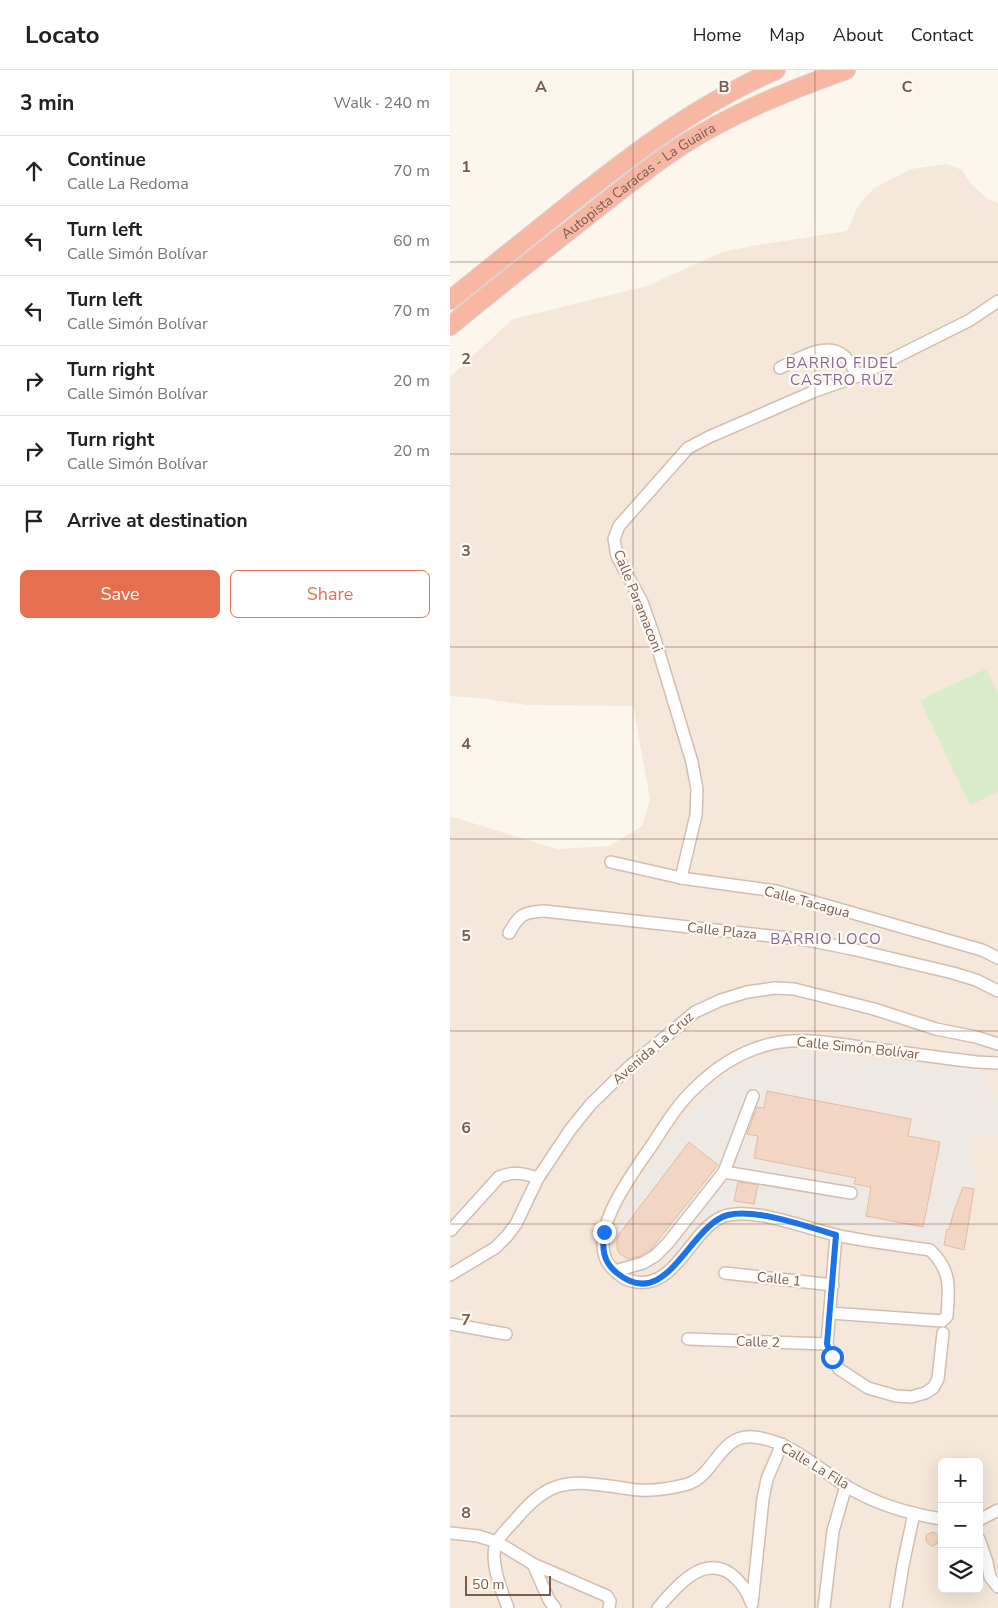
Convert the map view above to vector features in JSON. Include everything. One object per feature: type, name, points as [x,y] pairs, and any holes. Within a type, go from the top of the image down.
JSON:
[{"type":"highway","name":"Autopista Caracas - La Guaira","points":[[450,300],[632,154],[671,127],[714,101],[776,70]]},
{"type":"highway","name":"Autopista Caracas - La Guaira","points":[[450,326],[644,172],[682,146],[754,107],[802,86],[846,70]]},
{"type":"street","name":"Calle Paramaconi","points":[[681,878],[696,815],[697,788],[692,762],[654,636],[642,602],[620,563],[614,539],[619,526],[688,448],[709,436],[815,391],[858,376],[970,320],[998,301]]},
{"type":"street","points":[[780,368],[815,352],[825,350],[838,352],[845,357],[858,376]]},
{"type":"street","name":"Calle Tacagua","points":[[611,862],[681,878],[776,891],[982,950],[998,958]]},
{"type":"street","name":"Calle Plaza","points":[[509,933],[518,918],[532,912],[544,912],[807,940],[953,973],[976,980],[998,991]]},
{"type":"street","name":"Avenida La Cruz","points":[[450,1275],[495,1248],[507,1236],[516,1224],[538,1178],[570,1130],[591,1104],[629,1067],[694,1012],[721,1000],[747,992],[775,988],[794,989],[874,1009],[936,1029],[998,1044]]},
{"type":"street","name":"Calle Simón Bolívar","points":[[615,1271],[607,1262],[602,1246],[604,1232],[625,1185],[676,1109],[693,1089],[730,1059],[763,1046],[800,1040],[998,1063]]},
{"type":"street","points":[[615,1271],[643,1263],[654,1256],[668,1243],[724,1172],[753,1096]]},
{"type":"street","points":[[451,1230],[499,1177],[510,1172],[521,1172],[538,1178]]},
{"type":"street","points":[[724,1172],[851,1192]]},
{"type":"street","points":[[615,1271],[626,1279],[641,1284],[659,1278],[675,1266],[712,1223],[730,1214],[746,1214],[773,1218],[836,1235],[930,1250],[940,1260],[947,1274],[949,1287],[948,1316],[942,1321],[830,1313]]},
{"type":"street","points":[[836,1235],[827,1344],[839,1369],[868,1388],[896,1396],[911,1397],[925,1393],[933,1388],[938,1379],[943,1333]]},
{"type":"street","name":"Calle 1","points":[[726,1273],[833,1285]]},
{"type":"street","points":[[450,1324],[506,1334]]},
{"type":"street","name":"Calle 2","points":[[688,1339],[827,1344]]},
{"type":"street","name":"Calle La Fila","points":[[495,1548],[532,1500],[552,1487],[566,1483],[583,1482],[639,1490],[677,1487],[700,1478],[708,1471],[724,1449],[739,1439],[751,1437],[782,1444],[846,1486],[871,1499],[914,1513],[938,1518]]},
{"type":"street","points":[[753,1606],[764,1492],[767,1479],[782,1444]]},
{"type":"street","points":[[824,1608],[833,1531],[846,1486]]},
{"type":"street","points":[[983,1518],[998,1510]]},
{"type":"street","points":[[896,1608],[914,1513]]},
{"type":"street","points":[[450,1533],[478,1536],[495,1548],[607,1596],[610,1601],[609,1608]]},
{"type":"street","points":[[495,1548],[495,1564],[508,1608]]},
{"type":"street","points":[[982,1548],[990,1577],[998,1587]]},
{"type":"street","points":[[532,1564],[555,1608]]},
{"type":"street","points":[[658,1608],[686,1579],[698,1571],[707,1568],[717,1568],[738,1579],[744,1586],[753,1606]]},
{"type":"shaded area","points":[[947,164],[962,170],[972,185],[989,200],[998,203],[998,1608],[450,1608],[450,818],[453,817],[557,849],[609,846],[642,826],[650,799],[633,706],[527,705],[450,696],[450,377],[513,319],[647,286],[722,252],[847,231],[858,206],[874,188],[911,169]]},
{"type":"shaded area","points":[[789,1053],[856,1057],[979,1070],[998,1100],[998,1137],[968,1133],[973,1156],[975,1185],[964,1250],[745,1206],[724,1209],[706,1219],[691,1233],[667,1264],[646,1275],[641,1259],[633,1261],[620,1254],[616,1242],[617,1232],[625,1205],[662,1147],[715,1082],[729,1074]]},
{"type":"green space","points":[[986,669],[998,694],[998,792],[970,805],[920,700]]},
{"type":"building","points":[[767,1091],[911,1119],[908,1136],[940,1142],[923,1227],[866,1216],[871,1187],[854,1184],[856,1178],[754,1158],[758,1136],[747,1134],[757,1107],[764,1108]]},
{"type":"building","points":[[689,1142],[718,1165],[651,1249],[640,1256],[628,1259],[620,1254],[617,1248],[617,1237]]},
{"type":"building","points":[[738,1182],[758,1185],[754,1204],[734,1201]]},
{"type":"building","points":[[963,1187],[974,1189],[964,1250],[944,1245],[947,1229],[949,1229]]},
{"type":"building","points":[[933,1532],[938,1534],[938,1543],[932,1546],[926,1542],[926,1535]]},
{"type":"district","name":"BARRIO FIDEL CASTRO RUZ","points":[[842,372]]},
{"type":"district","name":"BARRIO LOCO","points":[[826,939]]},
{"type":"route","points":[[604,1232],[602,1246],[607,1262],[626,1279],[641,1284],[659,1278],[675,1266],[712,1223],[730,1214],[773,1218],[836,1235],[827,1344],[832,1357]]}]
